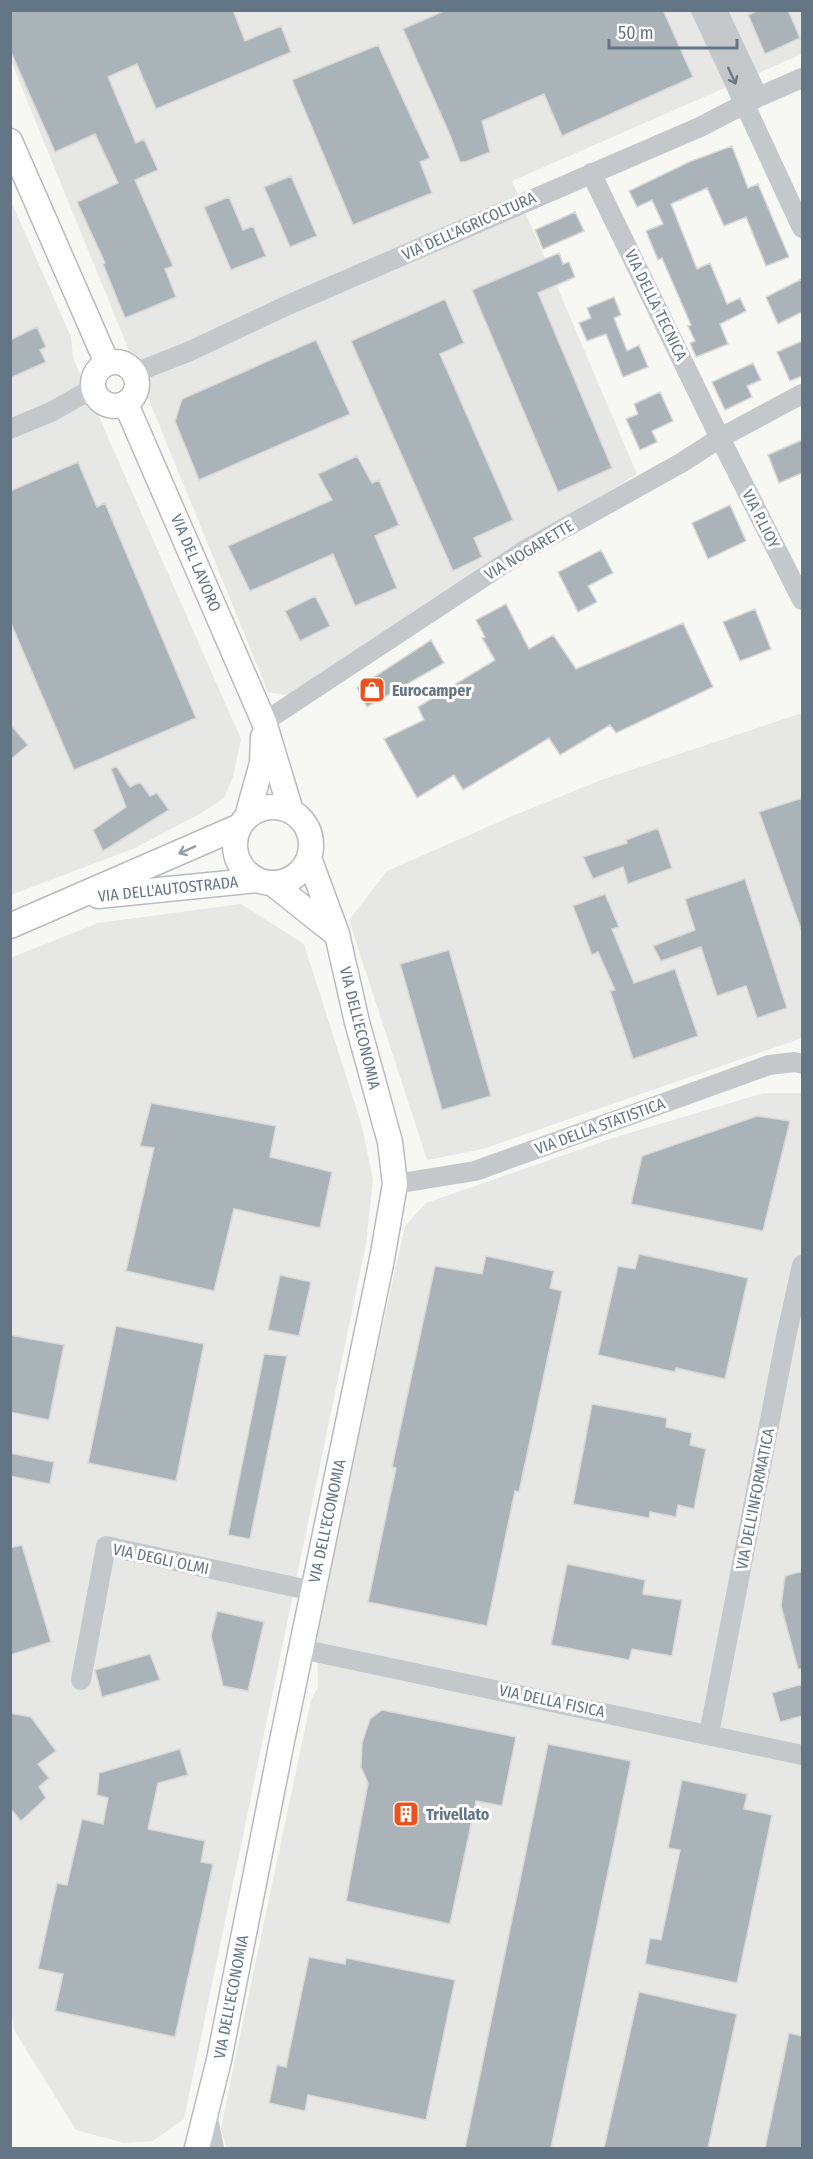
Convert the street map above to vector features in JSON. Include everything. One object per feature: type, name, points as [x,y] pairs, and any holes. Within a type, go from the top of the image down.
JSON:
[{"type":"main road","points":[[10,141],[107,363]]},
{"type":"main road","points":[[107,363],[125,364],[134,373],[137,387],[126,404],[105,405],[95,396],[92,389],[94,376],[97,370],[107,363]]},
{"type":"main road","name":"VIA DEL LAVORO","points":[[126,404],[264,722],[291,811]]},
{"type":"main road","name":"VIA DEL LAVORO","points":[[244,821],[262,763],[264,722]]},
{"type":"main road","name":"VIA DELL'AUTOSTRADA","points":[[10,926],[78,898],[244,821],[257,810],[280,807],[291,811]]},
{"type":"main road","points":[[291,811],[307,827],[311,838],[309,858]]},
{"type":"main road","name":"VIA DELL'AUTOSTRADA","points":[[244,821],[236,838],[235,851],[239,863],[247,873],[265,882]]},
{"type":"main road","name":"VIA DELL'AUTOSTRADA","points":[[78,898],[284,882],[303,869],[309,858]]},
{"type":"main road","name":"VIA DELL'ECONOMIA","points":[[200,2145],[382,1259],[394,1184],[390,1142],[357,1022],[337,934],[309,858]]},
{"type":"main road","points":[[265,882],[337,934]]},
{"type":"street","points":[[701,10],[751,101]]},
{"type":"street","points":[[717,10],[802,228]]},
{"type":"street","name":"VIA DELL'AGRICOLTURA","points":[[134,373],[188,352],[288,305],[700,127],[802,78]]},
{"type":"street","name":"VIA DELLA TECNICA","points":[[591,173],[720,438]]},
{"type":"street","points":[[10,429],[51,412],[92,389]]},
{"type":"street","name":"VIA NOGARETTE","points":[[264,722],[525,550],[681,463],[720,438],[802,394]]},
{"type":"street","name":"VIA P.LIOY","points":[[720,438],[802,600]]},
{"type":"street","name":"VIA DELLA STATISTICA","points":[[394,1184],[475,1171],[770,1065],[795,1062],[802,1064]]},
{"type":"street","name":"VIA DELL'INFORMATICA","points":[[709,1734],[794,1339],[802,1265]]},
{"type":"street","name":"VIA DEGLI OLMI","points":[[81,1680],[106,1546],[313,1591]]},
{"type":"street","name":"VIA DELLA FISICA","points":[[301,1649],[802,1755]]},
{"type":"shaded area","points":[[10,11],[802,11],[802,54],[512,181],[637,474],[290,696],[268,692],[11,61]]},
{"type":"shaded area","points":[[10,199],[71,337],[73,358],[241,739],[233,777],[224,798],[203,812],[135,848],[11,895]]},
{"type":"shaded area","points":[[802,713],[802,1038],[483,1149],[427,1160],[349,920],[387,871],[601,780]]},
{"type":"shaded area","points":[[241,904],[304,944],[361,1123],[373,1179],[366,1244],[184,2119],[153,2141],[124,2143],[76,2130],[14,2030],[11,2011],[10,958],[98,923]]},
{"type":"shaded area","points":[[764,1093],[802,1093],[802,2148],[227,2148],[221,2129],[311,1700],[318,1687],[317,1619],[405,1226],[426,1203],[619,1136]]},
{"type":"building","points":[[10,10],[233,10],[245,41],[281,26],[291,52],[156,109],[137,64],[108,77],[136,143],[144,139],[158,170],[135,180],[173,266],[165,269],[176,297],[125,318],[103,264],[105,263],[77,202],[118,183],[95,134],[55,152],[10,50]]},
{"type":"building","points":[[446,10],[663,10],[693,77],[562,136],[544,94],[482,121],[490,152],[460,162],[403,29]]},
{"type":"building","points":[[759,10],[788,10],[800,38],[765,54],[748,15]]},
{"type":"building","points":[[378,45],[430,158],[420,162],[432,193],[353,225],[292,80]]},
{"type":"building","points":[[732,146],[748,188],[758,184],[789,257],[766,266],[746,217],[724,226],[707,188],[671,204],[697,269],[710,263],[727,304],[740,298],[746,311],[720,324],[728,344],[696,357],[690,343],[695,341],[688,326],[691,325],[662,258],[658,260],[646,231],[663,224],[652,200],[637,207],[629,191],[689,162]]},
{"type":"building","points":[[291,176],[317,236],[290,247],[264,187]]},
{"type":"building","points":[[229,197],[243,230],[253,226],[266,256],[231,270],[204,207]]},
{"type":"building","points":[[575,212],[584,231],[543,249],[535,230]]},
{"type":"building","points":[[559,253],[563,264],[569,262],[575,277],[538,293],[612,468],[558,492],[472,290]]},
{"type":"building","points":[[802,279],[802,312],[778,324],[766,297]]},
{"type":"building","points":[[614,297],[621,315],[614,318],[627,351],[639,345],[648,367],[623,377],[606,334],[587,341],[579,323],[591,318],[587,308]]},
{"type":"building","points":[[445,299],[464,343],[440,354],[513,520],[474,538],[482,557],[453,571],[351,341]]},
{"type":"building","points":[[37,327],[46,347],[40,350],[46,362],[10,378],[10,340]]},
{"type":"building","points":[[316,340],[350,414],[199,480],[175,421],[182,399]]},
{"type":"building","points":[[802,341],[802,376],[790,381],[777,352]]},
{"type":"building","points":[[753,363],[761,380],[747,386],[752,397],[725,410],[712,382]]},
{"type":"building","points":[[660,392],[673,421],[652,431],[657,442],[640,450],[626,419],[638,414],[634,404]]},
{"type":"building","points":[[802,440],[802,473],[779,483],[768,455]]},
{"type":"building","points":[[357,456],[372,483],[379,480],[399,525],[375,536],[397,588],[355,606],[333,554],[250,591],[228,546],[332,500],[318,474]]},
{"type":"building","points":[[78,462],[97,507],[105,503],[196,718],[74,770],[10,621],[10,491]]},
{"type":"building","points":[[730,505],[746,541],[708,559],[692,523]]},
{"type":"building","points":[[601,550],[613,573],[588,586],[597,602],[578,612],[558,572]]},
{"type":"building","points":[[315,596],[330,626],[300,641],[285,611]]},
{"type":"building","points":[[506,604],[529,649],[553,635],[576,669],[683,623],[713,687],[616,733],[610,725],[560,755],[549,738],[463,790],[454,775],[417,798],[384,739],[424,720],[418,707],[495,660],[482,638],[485,637],[476,620]]},
{"type":"building","points":[[755,609],[771,649],[740,661],[723,622]]},
{"type":"building","points":[[431,640],[444,663],[367,707],[357,688]]},
{"type":"building","points":[[10,724],[28,745],[10,760]]},
{"type":"building","points":[[116,766],[130,787],[140,782],[150,796],[157,793],[169,810],[103,851],[93,830],[126,807],[111,769]]},
{"type":"building","points":[[802,798],[802,929],[801,929],[759,812]]},
{"type":"building","points":[[658,828],[672,868],[628,884],[623,867],[593,879],[583,857],[627,843],[626,840]]},
{"type":"building","points":[[745,879],[787,1008],[757,1018],[746,986],[717,996],[701,947],[661,961],[653,946],[695,930],[685,899]]},
{"type":"building","points":[[605,894],[619,927],[612,929],[634,983],[675,969],[698,1036],[633,1059],[610,991],[615,990],[598,952],[592,955],[573,906]]},
{"type":"building","points":[[449,950],[491,1096],[442,1110],[400,964]]},
{"type":"building","points":[[151,1103],[276,1126],[270,1157],[332,1172],[320,1228],[234,1209],[214,1291],[126,1271],[154,1148],[140,1146]]},
{"type":"building","points":[[757,1116],[790,1121],[763,1231],[631,1204],[642,1156]]},
{"type":"building","points":[[639,1254],[748,1278],[725,1379],[676,1368],[675,1372],[598,1355],[618,1266],[635,1269]]},
{"type":"building","points":[[486,1256],[554,1271],[550,1288],[562,1291],[519,1492],[515,1491],[487,1626],[368,1602],[396,1468],[392,1467],[435,1266],[482,1274]]},
{"type":"building","points":[[280,1275],[311,1282],[299,1336],[268,1330]]},
{"type":"building","points":[[116,1326],[204,1344],[176,1481],[88,1463]]},
{"type":"building","points":[[10,1335],[64,1345],[49,1420],[10,1412]]},
{"type":"building","points":[[264,1354],[287,1356],[250,1539],[228,1535]]},
{"type":"building","points":[[592,1404],[667,1418],[666,1427],[692,1433],[690,1445],[706,1449],[694,1509],[678,1505],[676,1517],[650,1512],[649,1518],[573,1504]]},
{"type":"building","points":[[10,1453],[54,1462],[50,1484],[10,1476]]},
{"type":"building","points":[[22,1545],[51,1642],[10,1655],[10,1548]]},
{"type":"building","points":[[567,1564],[645,1580],[643,1594],[682,1600],[672,1656],[632,1649],[629,1660],[551,1645]]},
{"type":"building","points":[[802,1571],[802,1669],[798,1669],[781,1606],[785,1576]]},
{"type":"building","points":[[217,1611],[264,1622],[248,1691],[223,1686],[211,1636]]},
{"type":"building","points":[[150,1654],[160,1680],[102,1697],[95,1670]]},
{"type":"building","points":[[802,1684],[802,1716],[780,1722],[772,1693]]},
{"type":"building","name":"Trivellato","points":[[382,1710],[516,1737],[502,1806],[476,1801],[450,1924],[346,1901],[368,1783],[361,1767],[362,1743],[370,1719]]},
{"type":"building","points":[[10,1713],[31,1717],[56,1751],[38,1764],[49,1778],[39,1787],[46,1798],[21,1821],[10,1808]]},
{"type":"building","points":[[548,1744],[631,1761],[551,2148],[465,2148]]},
{"type":"building","points":[[180,1749],[188,1775],[158,1783],[148,1829],[205,1841],[201,1862],[213,1864],[175,2037],[55,2011],[63,1974],[38,1969],[57,1883],[67,1885],[82,1819],[103,1824],[108,1798],[97,1795],[99,1773]]},
{"type":"building","points":[[682,1780],[747,1794],[744,1809],[772,1815],[737,1983],[645,1964],[650,1938],[661,1940],[680,1850],[668,1848]]},
{"type":"building","points":[[309,1957],[345,1964],[346,1958],[455,1980],[426,2120],[308,2095],[305,2111],[269,2103],[277,2065],[286,2067]]},
{"type":"building","points":[[639,1992],[737,2014],[708,2148],[604,2148]]},
{"type":"building","points":[[789,2033],[802,2036],[802,2148],[765,2148]]},
{"type":"place","name":"Eurocamper","points":[[372,690]]},
{"type":"place","name":"Trivellato","points":[[406,1814]]}]
